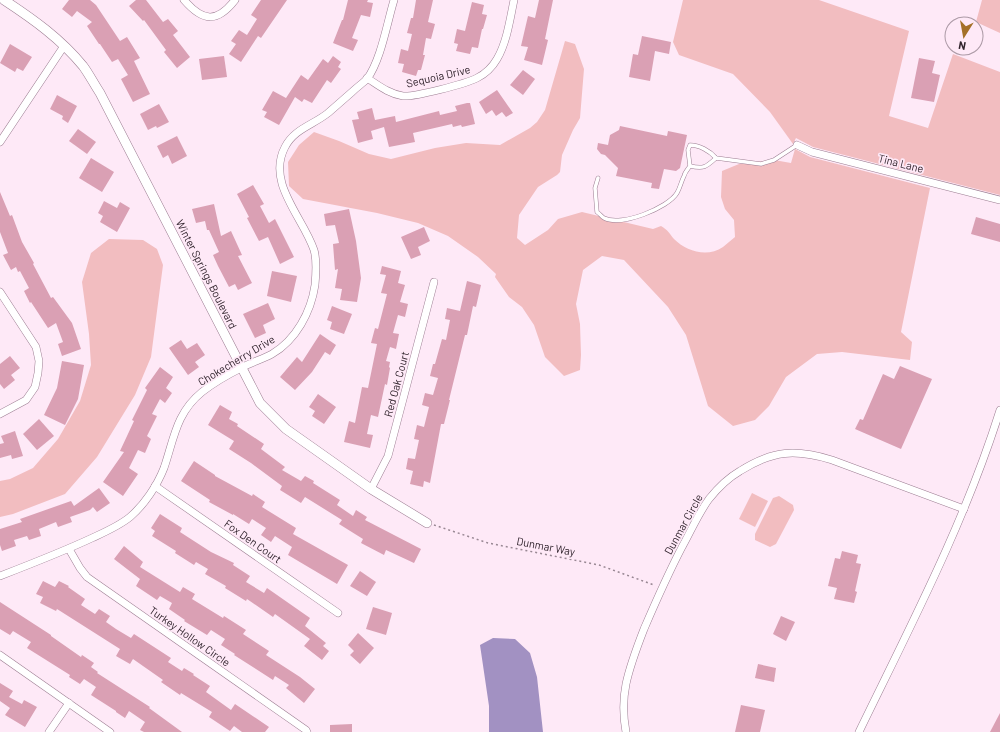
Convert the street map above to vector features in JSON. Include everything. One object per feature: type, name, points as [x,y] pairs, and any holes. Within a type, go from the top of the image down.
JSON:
[{"type":"street","name":"Winter Springs Boulevard","points":[[4,0],[33,19],[64,46],[84,67],[100,93],[260,403],[286,429],[371,489],[427,523]]},
{"type":"street","points":[[184,0],[196,12],[205,16],[215,17],[226,11],[235,0]]},
{"type":"street","name":"Chokecherry Drive","points":[[0,576],[69,549],[114,528],[130,517],[155,486],[163,469],[175,430],[183,413],[202,392],[241,368],[272,354],[286,342],[301,325],[310,305],[315,285],[316,265],[309,236],[282,188],[280,166],[285,147],[297,132],[327,114],[367,78],[378,57],[394,0]]},
{"type":"street","name":"Sequoia Drive","points":[[367,78],[390,92],[403,96],[416,95],[478,78],[489,70],[497,59],[504,41],[514,0]]},
{"type":"street","points":[[0,142],[64,46]]},
{"type":"street","name":"Tina Lane","points":[[797,144],[812,152],[1000,200]]},
{"type":"street","name":"Red Oak Court","points":[[371,489],[388,456],[434,282]]},
{"type":"street","points":[[0,292],[36,346],[39,361],[35,386],[26,400],[0,414]]},
{"type":"street","points":[[859,732],[945,555],[964,509],[1000,410]]},
{"type":"street","name":"Dunmar Circle","points":[[626,732],[624,707],[626,684],[632,660],[662,587],[702,508],[714,493],[740,471],[774,455],[794,452],[805,453],[832,460],[964,509]]},
{"type":"street","name":"Fox Den Court","points":[[155,486],[338,613]]},
{"type":"street","name":"Turkey Hollow Circle","points":[[69,549],[87,577],[307,732]]},
{"type":"street","points":[[0,655],[110,732]]},
{"type":"street","points":[[49,732],[69,703]]},
{"type":"lane","points":[[598,178],[595,188],[598,212],[604,218],[617,221],[631,218],[669,202],[677,193],[684,175],[690,166],[688,150],[690,145],[697,145],[713,154],[716,158],[761,164],[774,160],[797,144]]},
{"type":"lane","points":[[690,166],[700,168],[707,167],[716,158]]},
{"type":"path","name":"Dunmar Way","points":[[427,523],[488,543],[599,565],[662,587]]},
{"type":"shaded area","points":[[683,0],[819,0],[909,31],[889,116],[928,128],[952,56],[958,56],[1000,72],[1000,195],[813,147],[796,138],[793,144],[770,112],[733,74],[679,55],[673,42]]},
{"type":"shaded area","points":[[982,0],[1000,0],[1000,33],[984,26],[984,16],[978,16]]},
{"type":"shaded area","points":[[565,41],[575,44],[584,69],[580,118],[562,155],[560,172],[538,187],[519,215],[517,238],[525,245],[548,230],[558,219],[582,212],[653,229],[661,226],[684,247],[691,250],[697,252],[710,252],[717,250],[735,237],[734,220],[725,209],[721,197],[722,171],[739,164],[774,160],[791,163],[795,149],[810,157],[930,188],[901,332],[912,342],[910,360],[842,352],[817,354],[786,377],[769,406],[755,420],[733,426],[708,406],[686,335],[668,307],[624,260],[602,256],[583,270],[576,304],[580,324],[580,370],[564,376],[545,357],[534,325],[522,307],[509,297],[495,277],[496,274],[478,257],[448,236],[418,223],[377,213],[303,199],[289,186],[288,162],[299,145],[314,132],[369,154],[391,159],[435,148],[466,143],[500,145],[530,128],[537,122],[545,110]]},
{"type":"shaded area","points":[[109,239],[143,240],[157,249],[163,265],[151,357],[135,395],[97,457],[65,494],[13,514],[0,517],[0,481],[10,479],[33,468],[58,439],[80,401],[91,365],[89,334],[82,282],[91,253]]},
{"type":"shaded area","points":[[752,493],[768,501],[755,527],[739,519]]},
{"type":"shaded area","points":[[779,496],[793,505],[794,510],[776,544],[770,547],[755,540],[755,534],[773,498]]},
{"type":"shaded area","points":[[493,638],[515,639],[530,653],[537,677],[543,732],[489,732],[489,706],[480,645]]},
{"type":"building","points":[[69,0],[90,0],[96,5],[120,41],[127,37],[140,58],[134,61],[150,94],[133,102],[121,79],[128,75],[118,59],[112,62],[99,44],[87,26],[92,22],[77,11],[72,17],[62,9]]},
{"type":"building","points":[[136,0],[146,0],[163,22],[168,19],[178,31],[173,35],[190,57],[177,68],[164,52],[166,50],[144,20],[143,21],[129,6]]},
{"type":"building","points":[[261,0],[287,0],[261,38],[258,36],[241,62],[229,54],[236,44],[231,41],[239,30],[247,35],[257,19],[251,15]]},
{"type":"building","points":[[348,0],[368,0],[367,2],[373,3],[370,17],[361,15],[352,38],[358,40],[353,51],[333,43],[343,20]]},
{"type":"building","points":[[416,0],[433,0],[428,22],[435,24],[431,39],[426,38],[423,55],[425,55],[421,70],[418,70],[416,76],[402,72],[404,64],[398,63],[401,49],[408,51],[412,34],[407,33],[411,18],[413,18]]},
{"type":"building","points":[[539,0],[553,0],[545,39],[548,40],[542,65],[524,60],[528,47],[521,46],[528,16],[535,18]]},
{"type":"building","points":[[472,2],[484,5],[482,14],[487,15],[478,48],[472,47],[470,54],[456,51],[458,44],[454,43],[457,29],[465,31]]},
{"type":"building","points":[[642,36],[671,42],[669,54],[655,51],[650,81],[629,77],[633,54],[638,55]]},
{"type":"building","points":[[10,44],[32,57],[23,71],[17,68],[15,72],[0,63]]},
{"type":"building","points":[[224,56],[227,77],[202,80],[199,59]]},
{"type":"building","points":[[333,56],[341,62],[338,67],[341,69],[331,83],[327,80],[312,103],[304,99],[302,102],[295,97],[279,125],[264,117],[267,112],[262,110],[273,91],[286,98],[301,75],[308,80],[323,59],[328,63]]},
{"type":"building","points":[[919,58],[935,61],[932,73],[940,75],[934,102],[911,98]]},
{"type":"building","points":[[523,70],[535,79],[523,95],[510,85]]},
{"type":"building","points":[[497,90],[513,113],[506,117],[502,112],[496,116],[492,110],[486,114],[479,102]]},
{"type":"building","points":[[57,95],[77,106],[68,123],[62,119],[63,116],[50,109]]},
{"type":"building","points":[[470,103],[475,124],[462,127],[461,125],[453,127],[452,124],[413,133],[415,142],[389,147],[384,127],[371,131],[373,139],[358,143],[352,120],[359,119],[357,112],[372,108],[375,120],[395,116],[396,122],[439,111],[440,115],[457,111],[455,106]]},
{"type":"building","points":[[159,104],[169,122],[157,128],[156,126],[148,130],[140,114]]},
{"type":"building","points":[[620,126],[667,136],[668,131],[687,135],[680,168],[676,171],[664,169],[659,189],[651,188],[652,183],[616,176],[618,168],[597,149],[598,143],[608,145],[610,135],[619,130]]},
{"type":"building","points":[[78,129],[96,142],[87,154],[69,141]]},
{"type":"building","points":[[177,136],[187,156],[172,164],[168,155],[163,158],[157,146]]},
{"type":"building","points":[[91,158],[114,172],[102,192],[79,178]]},
{"type":"building","points":[[253,185],[264,204],[260,206],[269,223],[275,219],[294,257],[280,264],[268,237],[259,241],[237,194]]},
{"type":"building","points":[[0,192],[10,216],[12,215],[22,242],[51,298],[53,297],[72,323],[81,349],[62,356],[58,344],[63,342],[56,323],[48,328],[31,302],[30,303],[24,291],[29,288],[20,271],[18,272],[16,267],[11,270],[3,255],[8,253],[0,232]]},
{"type":"building","points":[[104,201],[117,208],[120,202],[130,208],[117,232],[100,222],[103,216],[98,213]]},
{"type":"building","points":[[214,204],[221,236],[231,231],[242,255],[238,256],[252,283],[238,290],[235,284],[229,287],[213,255],[219,252],[209,230],[207,230],[205,221],[196,223],[192,209]]},
{"type":"building","points":[[349,209],[356,241],[361,278],[357,302],[340,300],[342,289],[335,288],[338,269],[335,270],[333,244],[339,243],[335,225],[326,226],[324,214]]},
{"type":"building","points":[[976,217],[1000,224],[1000,242],[971,234]]},
{"type":"building","points":[[424,227],[430,241],[418,247],[421,255],[411,259],[401,237]]},
{"type":"building","points":[[382,266],[401,271],[398,283],[405,285],[400,302],[408,304],[405,317],[398,315],[393,333],[399,334],[396,349],[390,347],[386,361],[390,362],[390,368],[378,417],[371,415],[367,434],[373,435],[370,448],[344,442],[349,421],[355,423],[362,387],[368,388],[377,344],[371,343],[375,328],[378,329],[387,294],[381,293],[386,275],[380,274]]},
{"type":"building","points":[[272,271],[297,276],[291,302],[267,296]]},
{"type":"building","points":[[467,281],[481,285],[476,307],[473,306],[467,335],[465,335],[444,424],[441,424],[430,483],[424,481],[423,487],[410,484],[413,471],[406,469],[408,458],[415,459],[419,440],[414,439],[417,425],[424,427],[429,407],[422,405],[425,393],[433,395],[438,378],[430,376],[442,339],[446,340],[450,320],[445,319],[447,308],[460,311]]},
{"type":"building","points":[[268,303],[275,319],[263,325],[266,333],[255,338],[243,314]]},
{"type":"building","points":[[332,306],[352,314],[344,334],[330,329],[332,322],[327,320]]},
{"type":"building","points":[[320,334],[336,345],[330,355],[325,352],[312,372],[295,390],[280,377],[297,357],[302,362]]},
{"type":"building","points":[[181,340],[187,349],[197,343],[205,355],[195,362],[199,367],[188,375],[169,348]]},
{"type":"building","points":[[10,356],[20,368],[11,375],[15,380],[4,389],[0,384],[0,364]]},
{"type":"building","points":[[62,361],[84,365],[78,399],[65,425],[44,415],[57,388]]},
{"type":"building","points":[[900,366],[932,379],[901,449],[855,429],[860,419],[863,420],[883,374],[894,379]]},
{"type":"building","points":[[160,367],[173,377],[166,388],[172,393],[165,403],[160,399],[152,414],[157,416],[147,436],[151,439],[145,453],[138,450],[129,468],[138,474],[123,496],[103,482],[124,452],[120,451],[134,421],[132,420],[147,390],[145,388]]},
{"type":"building","points":[[318,394],[336,407],[324,424],[312,416],[315,411],[309,407]]},
{"type":"building","points":[[220,405],[232,412],[229,419],[264,444],[261,449],[285,467],[282,470],[301,481],[305,476],[314,481],[313,483],[340,500],[337,505],[353,516],[356,510],[367,517],[365,520],[421,549],[414,563],[386,550],[384,555],[361,543],[363,539],[339,524],[342,520],[305,497],[301,503],[280,490],[282,486],[229,449],[234,441],[208,425]]},
{"type":"building","points":[[39,419],[54,436],[37,450],[23,434]]},
{"type":"building","points":[[15,431],[23,456],[12,459],[11,455],[0,458],[0,444],[4,443],[1,436]]},
{"type":"building","points":[[194,461],[215,476],[252,496],[253,494],[265,502],[262,507],[296,528],[293,534],[348,565],[337,584],[288,555],[292,547],[275,536],[271,542],[261,535],[266,528],[252,519],[249,524],[209,502],[210,500],[181,481]]},
{"type":"building","points":[[99,488],[110,503],[97,512],[93,507],[90,510],[70,517],[72,522],[58,527],[56,522],[39,529],[41,536],[29,540],[27,536],[14,540],[16,546],[2,551],[0,545],[0,529],[22,522],[20,519],[71,501],[74,506]]},
{"type":"building","points":[[160,514],[182,528],[180,532],[211,552],[234,563],[233,565],[250,576],[246,582],[264,593],[267,588],[310,618],[305,626],[326,643],[323,646],[329,651],[322,660],[304,646],[310,639],[275,614],[273,617],[247,599],[246,601],[225,588],[226,586],[205,574],[208,569],[196,562],[194,565],[175,553],[176,551],[152,536],[155,531],[151,528]]},
{"type":"building","points":[[124,546],[143,562],[140,567],[180,592],[183,587],[195,594],[192,599],[246,630],[243,634],[269,651],[266,655],[300,677],[315,689],[304,703],[286,688],[289,685],[275,676],[273,680],[221,645],[225,639],[211,630],[207,635],[184,621],[185,620],[169,609],[172,603],[160,596],[157,600],[136,586],[140,579],[114,559]]},
{"type":"building","points":[[842,551],[858,555],[856,563],[861,564],[854,603],[834,599],[837,588],[828,586],[835,558],[840,559]]},
{"type":"building","points":[[360,571],[376,582],[367,596],[350,586]]},
{"type":"building","points":[[43,581],[55,587],[59,581],[69,586],[68,587],[85,599],[81,605],[95,614],[99,609],[110,616],[106,622],[131,638],[134,634],[171,658],[168,662],[182,671],[184,668],[194,674],[193,675],[210,686],[206,692],[231,710],[235,704],[269,727],[265,732],[242,732],[234,726],[230,731],[209,717],[212,712],[181,693],[180,695],[161,682],[163,680],[133,659],[130,664],[116,656],[120,649],[57,609],[56,611],[40,603],[43,597],[36,594]]},
{"type":"building","points":[[0,602],[51,635],[81,657],[82,655],[94,663],[91,667],[98,672],[97,673],[150,707],[149,708],[182,732],[144,732],[140,730],[145,722],[129,711],[125,718],[91,695],[96,687],[84,679],[80,684],[69,677],[70,675],[27,648],[31,642],[13,631],[10,635],[0,629]]},
{"type":"building","points":[[373,607],[392,613],[386,635],[366,629]]},
{"type":"building","points":[[781,616],[795,622],[786,641],[773,634]]},
{"type":"building","points":[[358,633],[374,648],[360,664],[350,655],[354,651],[348,645]]},
{"type":"building","points":[[758,664],[776,668],[774,682],[755,678]]},
{"type":"building","points":[[0,683],[13,691],[9,697],[22,704],[24,700],[37,707],[25,727],[5,715],[10,708],[0,701]]},
{"type":"building","points":[[741,705],[765,710],[760,732],[735,732]]},
{"type":"building","points":[[1000,713],[1000,732],[990,732]]},
{"type":"building","points":[[352,724],[352,732],[330,732],[330,725]]}]
